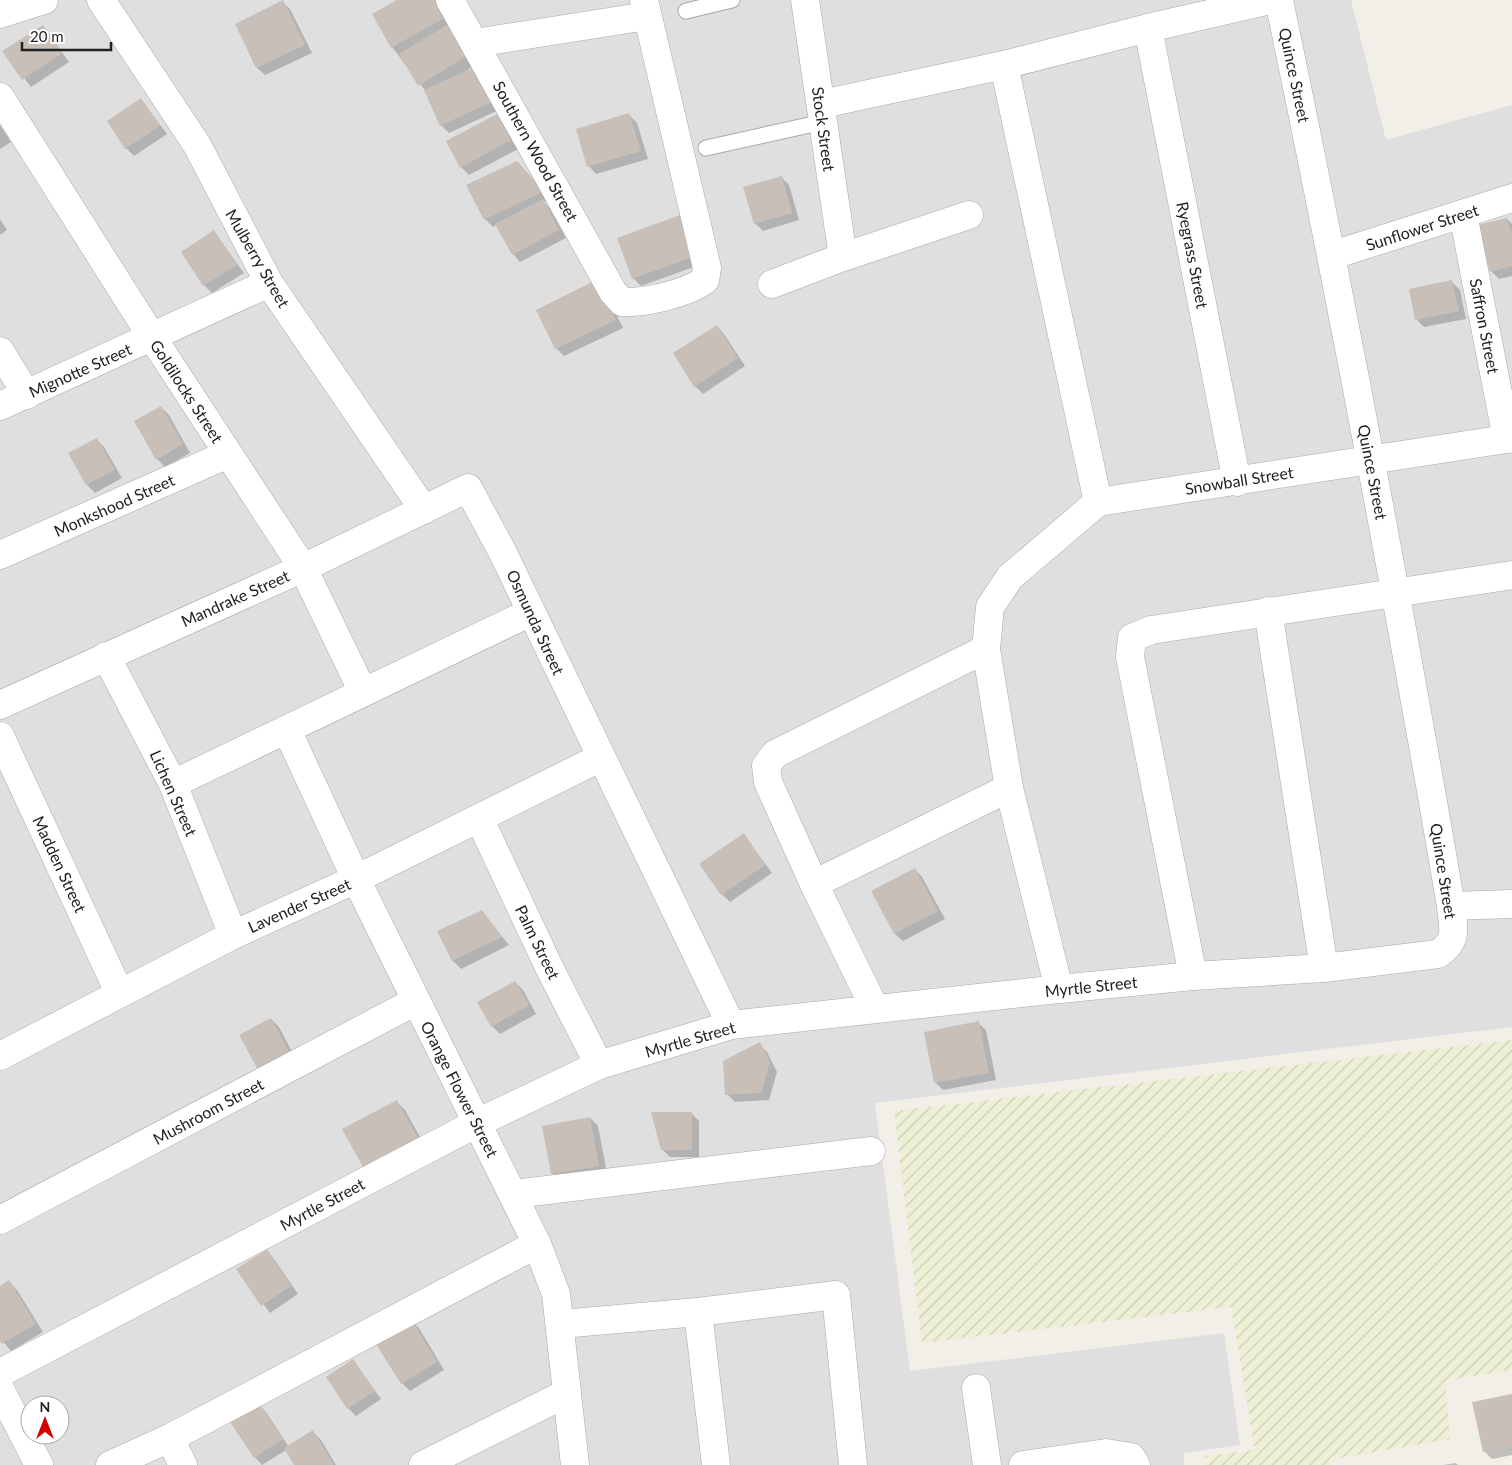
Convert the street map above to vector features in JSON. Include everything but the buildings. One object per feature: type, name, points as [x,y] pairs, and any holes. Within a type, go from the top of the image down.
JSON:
[{"type":"street","points":[[0,14],[44,0]]},
{"type":"street","name":"Mulberry Street","points":[[101,0],[197,145],[269,283],[424,510]]},
{"type":"street","name":"Southern Wood Street","points":[[450,0],[476,43],[613,292],[622,302],[636,303],[695,287],[705,280],[707,268],[645,8]]},
{"type":"street","name":"Stock Street","points":[[805,0],[843,257]]},
{"type":"street","points":[[822,113],[1148,28],[1270,0]]},
{"type":"street","name":"Quince Street","points":[[1279,0],[1333,255],[1397,593],[1451,906],[1453,938],[1450,946]]},
{"type":"street","points":[[476,43],[645,8]]},
{"type":"street","name":"Ryegrass Street","points":[[1148,28],[1237,482]]},
{"type":"street","points":[[1004,65],[1098,502],[1010,577],[998,591],[990,607],[986,649],[1009,788],[1059,989]]},
{"type":"street","name":"Goldilocks Street","points":[[0,97],[152,337],[303,568],[364,692]]},
{"type":"street","name":"Sunflower Street","points":[[1333,255],[1512,198]]},
{"type":"street","name":"Saffron Street","points":[[1463,214],[1510,438]]},
{"type":"street","points":[[772,284],[843,257],[969,215]]},
{"type":"street","name":"Mignotte Street","points":[[0,406],[269,283]]},
{"type":"street","points":[[0,351],[27,394]]},
{"type":"street","name":"Snowball Street","points":[[1098,502],[1237,482],[1370,458],[1510,438]]},
{"type":"street","name":"Monkshood Street","points":[[0,556],[228,454]]},
{"type":"street","name":"Mandrake Street","points":[[0,706],[106,656],[303,568],[468,488]]},
{"type":"street","name":"Osmunda Street","points":[[468,488],[502,551],[600,758],[731,1025]]},
{"type":"street","points":[[1193,976],[1130,657],[1132,638],[1151,630],[1512,575]]},
{"type":"street","points":[[173,784],[531,612]]},
{"type":"street","points":[[1268,612],[1324,968]]},
{"type":"street","points":[[875,1009],[814,884],[768,782],[766,766],[775,754],[986,649]]},
{"type":"street","name":"Lichen Street","points":[[106,656],[173,784],[233,935]]},
{"type":"street","name":"Orange Flower Street","points":[[286,730],[416,1002],[514,1194],[537,1244],[556,1294],[575,1465]]},
{"type":"street","name":"Madden Street","points":[[0,736],[119,992]]},
{"type":"street","name":"Lavender Street","points":[[0,1056],[119,992],[233,935],[356,879],[600,758]]},
{"type":"street","points":[[814,884],[1009,788]]},
{"type":"street","name":"Palm Street","points":[[479,818],[549,967],[600,1065]]},
{"type":"street","points":[[1451,906],[1512,904]]},
{"type":"street","name":"Myrtle Street","points":[[0,1373],[477,1123],[600,1065],[731,1025],[1193,976],[1324,968],[1438,954],[1450,946]]},
{"type":"street","name":"Mushroom Street","points":[[0,1220],[416,1002]]},
{"type":"street","points":[[514,1194],[871,1151]]},
{"type":"street","points":[[110,1465],[170,1438],[537,1244]]},
{"type":"street","points":[[560,1324],[698,1312],[836,1295],[853,1465]]},
{"type":"street","points":[[698,1312],[716,1465]]},
{"type":"street","points":[[976,1388],[987,1465]]},
{"type":"street","points":[[0,1389],[39,1465]]},
{"type":"street","points":[[433,1463],[567,1393]]},
{"type":"street","points":[[170,1438],[183,1465]]},
{"type":"street","points":[[1023,1465],[1106,1453],[1131,1457],[1136,1465]]},
{"type":"lane","points":[[686,12],[732,0]]},
{"type":"lane","points":[[706,148],[822,113]]},
{"type":"shaded area","points":[[0,0],[1351,0],[1386,140],[1512,105],[1512,1027],[875,1103],[910,1371],[1224,1333],[1240,1445],[1184,1453],[1184,1465],[0,1465]]},
{"type":"green space","points":[[1512,1040],[1512,1370],[1445,1381],[1450,1439],[1329,1460],[1330,1465],[1206,1465],[1205,1456],[1255,1450],[1231,1307],[922,1343],[894,1111]]}]
